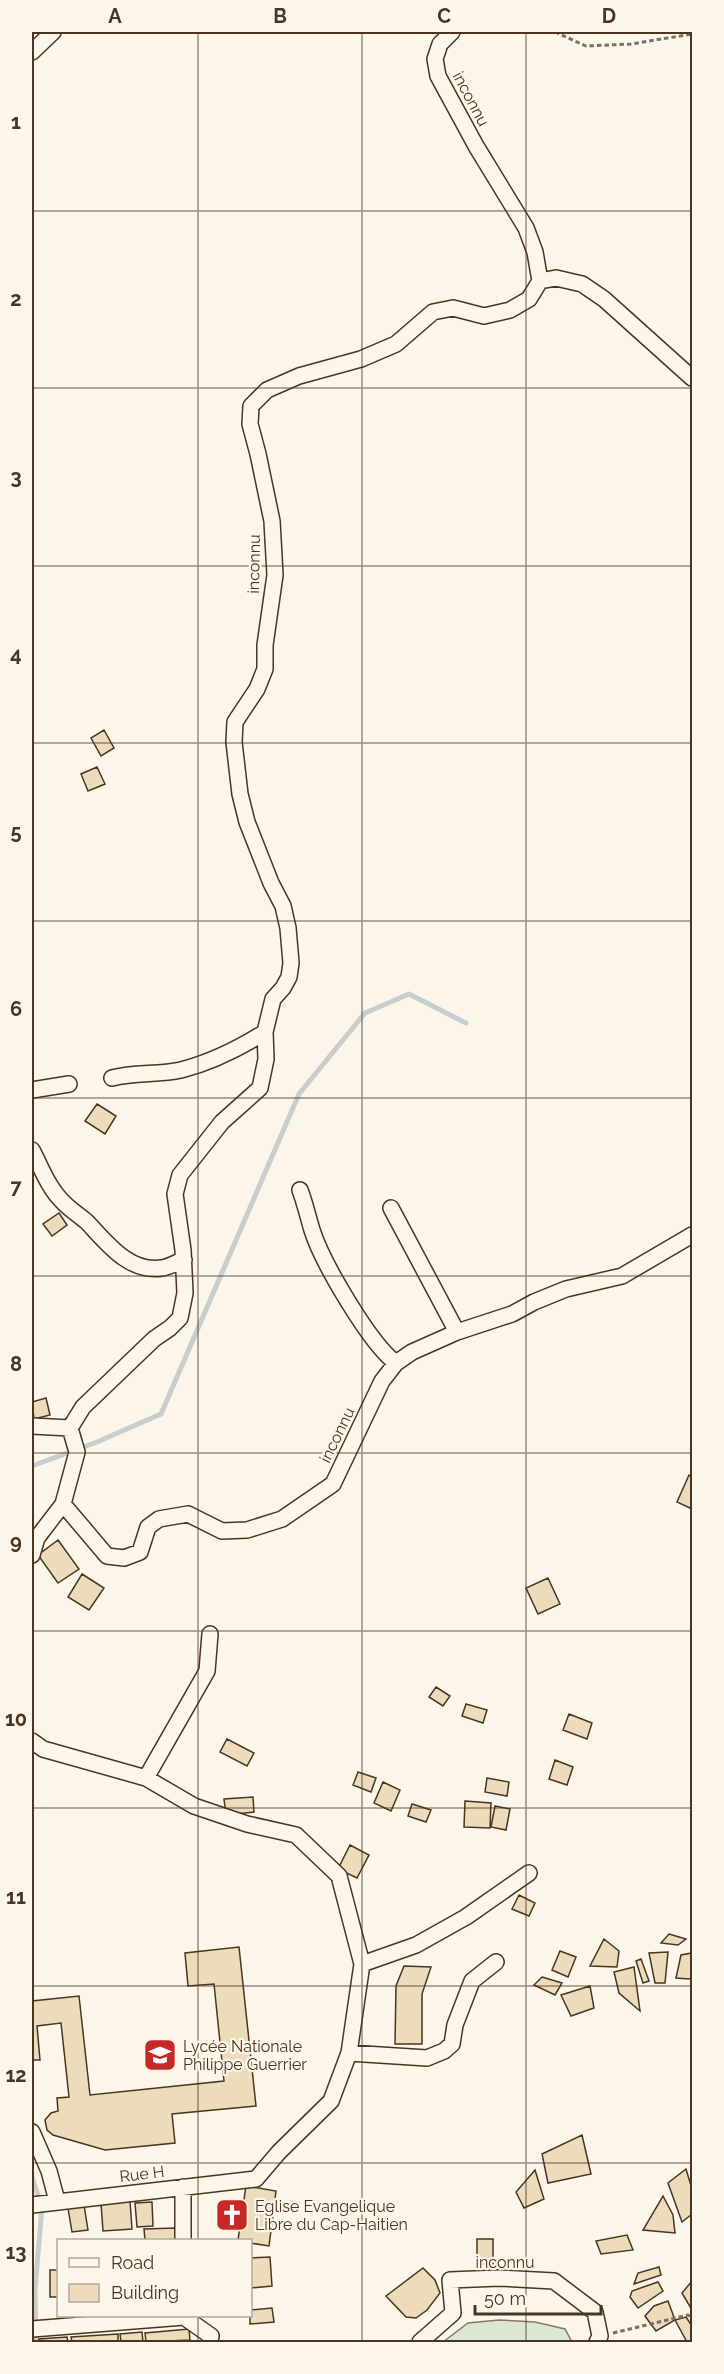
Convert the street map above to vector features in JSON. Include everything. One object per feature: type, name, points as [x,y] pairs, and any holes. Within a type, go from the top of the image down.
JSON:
[{"type":"street","points":[[32,52],[53,32]]},
{"type":"street","name":"inconnu","points":[[70,1431],[83,1407],[154,1339],[180,1318],[185,1293],[184,1260],[175,1194],[180,1175],[222,1122],[260,1088],[266,1059],[265,1032],[273,999],[289,977],[291,963],[288,928],[283,906],[271,883],[247,822],[240,794],[234,742],[235,722],[257,689],[265,669],[275,575],[272,521],[250,424],[251,406],[267,390],[299,376],[362,359],[396,344],[433,312],[453,308],[484,316],[510,310],[529,300],[540,281],[535,252],[526,228],[476,146],[438,76],[435,59],[440,44],[452,32]]},
{"type":"street","points":[[540,281],[556,278],[582,284],[604,299],[693,378]]},
{"type":"street","points":[[112,1078],[130,1073],[179,1070],[230,1054],[265,1032]]},
{"type":"street","points":[[32,1090],[69,1084]]},
{"type":"street","points":[[32,1150],[61,1201],[86,1222],[104,1243],[131,1262],[146,1268],[164,1268],[184,1260]]},
{"type":"street","points":[[300,1190],[313,1232],[346,1299],[386,1356],[396,1363]]},
{"type":"street","points":[[391,1208],[457,1332]]},
{"type":"street","name":"inconnu","points":[[63,1504],[107,1556],[124,1558],[140,1552],[148,1527],[159,1519],[188,1514],[222,1531],[247,1530],[282,1519],[333,1484],[382,1382],[396,1363],[412,1352],[457,1332],[512,1314],[566,1289],[622,1276],[693,1235]]},
{"type":"street","points":[[32,1426],[70,1431],[77,1452],[63,1504],[37,1538],[32,1555]]},
{"type":"street","points":[[146,1778],[207,1671],[210,1634]]},
{"type":"street","points":[[32,1741],[43,1749],[146,1778],[194,1806],[247,1824],[296,1835],[339,1876],[362,1964],[349,2052],[427,2058],[444,2051],[452,2043],[455,2025],[472,1981],[496,1962]]},
{"type":"street","points":[[362,1964],[416,1945],[466,1917],[529,1873]]},
{"type":"street","name":"Rue H","points":[[32,2205],[256,2179],[279,2152],[331,2101],[349,2052]]},
{"type":"street","points":[[32,2132],[49,2171],[57,2202]]},
{"type":"street","points":[[183,2187],[183,2239]]},
{"type":"street","name":"inconnu","points":[[420,2343],[453,2313],[450,2280],[499,2278],[554,2280],[595,2312],[598,2339]]},
{"type":"street","points":[[32,2328],[171,2317]]},
{"type":"street","points":[[185,2317],[211,2336],[210,2343]]},
{"type":"path","points":[[555,32],[586,46],[631,44],[693,34]]},
{"type":"path","points":[[598,2339],[688,2315],[693,2318]]},
{"type":"green space","points":[[499,2320],[535,2322],[565,2329],[572,2342],[443,2342],[468,2323]]},
{"type":"building","points":[[104,730],[114,748],[101,756],[91,738]]},
{"type":"building","points":[[97,767],[105,784],[88,791],[81,774]]},
{"type":"building","points":[[97,1104],[116,1116],[105,1134],[85,1121]]},
{"type":"building","points":[[59,1213],[67,1225],[52,1236],[43,1224]]},
{"type":"building","points":[[46,1398],[50,1415],[34,1419],[32,1402]]},
{"type":"building","points":[[689,1475],[692,1477],[692,1509],[677,1502]]},
{"type":"building","points":[[58,1540],[79,1569],[58,1583],[38,1555]]},
{"type":"building","points":[[82,1574],[104,1588],[89,1610],[68,1597]]},
{"type":"building","points":[[548,1578],[560,1604],[538,1614],[526,1588]]},
{"type":"building","points":[[436,1687],[450,1696],[443,1706],[429,1697]]},
{"type":"building","points":[[466,1704],[487,1710],[483,1723],[462,1716]]},
{"type":"building","points":[[569,1714],[592,1723],[587,1739],[563,1730]]},
{"type":"building","points":[[227,1739],[254,1753],[247,1766],[220,1752]]},
{"type":"building","points":[[555,1760],[573,1767],[567,1785],[549,1779]]},
{"type":"building","points":[[358,1772],[376,1778],[371,1792],[353,1785]]},
{"type":"building","points":[[487,1778],[509,1782],[507,1796],[485,1792]]},
{"type":"building","points":[[383,1782],[400,1790],[391,1811],[374,1803]]},
{"type":"building","points":[[253,1797],[254,1812],[226,1815],[224,1799]]},
{"type":"building","points":[[465,1801],[491,1803],[490,1828],[464,1827]]},
{"type":"building","points":[[412,1804],[431,1810],[426,1822],[408,1816]]},
{"type":"building","points":[[495,1806],[510,1809],[506,1830],[491,1827]]},
{"type":"building","points":[[350,1845],[369,1855],[357,1878],[338,1869]]},
{"type":"building","points":[[519,1895],[535,1903],[529,1916],[512,1909]]},
{"type":"building","points":[[669,1934],[686,1939],[678,1945],[661,1943]]},
{"type":"building","points":[[604,1939],[619,1951],[617,1967],[590,1966]]},
{"type":"building","points":[[239,1947],[256,2106],[172,2114],[175,2143],[105,2150],[53,2135],[47,2130],[45,2120],[51,2113],[58,2111],[57,2098],[69,2097],[61,2023],[37,2026],[40,2060],[32,2060],[32,2001],[79,1996],[90,2095],[224,2081],[214,1984],[188,1986],[185,1953]]},
{"type":"building","points":[[560,1951],[576,1957],[568,1977],[552,1970]]},
{"type":"building","points":[[668,1952],[665,1983],[655,1983],[649,1953]]},
{"type":"building","points":[[692,1953],[692,1977],[689,1979],[676,1978],[681,1955]]},
{"type":"building","points":[[641,1959],[649,1981],[643,1983],[636,1961]]},
{"type":"building","points":[[404,1966],[431,1967],[422,1994],[422,2044],[395,2044],[396,1986]]},
{"type":"building","points":[[634,1967],[640,2011],[619,1993],[614,1972]]},
{"type":"building","points":[[542,1977],[562,1983],[555,1995],[534,1985]]},
{"type":"building","points":[[590,1986],[594,2008],[571,2016],[561,1995]]},
{"type":"building","points":[[582,2135],[591,2174],[548,2183],[542,2154]]},
{"type":"building","points":[[686,2169],[692,2189],[692,2214],[682,2222],[668,2183]]},
{"type":"building","points":[[535,2170],[544,2199],[524,2208],[516,2192]]},
{"type":"building","points":[[246,2186],[276,2191],[269,2246],[252,2243],[252,2239],[238,2239]]},
{"type":"building","points":[[663,2196],[673,2215],[675,2233],[643,2230]]},
{"type":"building","points":[[130,2201],[132,2229],[103,2231],[101,2203]]},
{"type":"building","points":[[152,2202],[153,2226],[137,2227],[135,2203]]},
{"type":"building","points":[[84,2205],[88,2230],[72,2232],[68,2208]]},
{"type":"building","points":[[176,2228],[177,2239],[145,2239],[144,2229]]},
{"type":"building","points":[[627,2235],[633,2250],[601,2254],[596,2241]]},
{"type":"building","points":[[477,2239],[493,2239],[493,2264],[477,2264]]},
{"type":"building","points":[[270,2257],[272,2286],[252,2288],[252,2258]]},
{"type":"building","points":[[659,2267],[661,2275],[634,2284],[638,2273]]},
{"type":"building","points":[[423,2268],[435,2280],[440,2293],[427,2310],[416,2318],[406,2317],[386,2296]]},
{"type":"building","points":[[50,2270],[57,2270],[57,2297],[50,2297]]},
{"type":"building","points":[[692,2281],[692,2310],[682,2293]]},
{"type":"building","points":[[658,2282],[663,2291],[638,2308],[630,2297],[632,2291]]},
{"type":"building","points":[[668,2301],[675,2320],[656,2331],[645,2316],[654,2306]]},
{"type":"building","points":[[272,2308],[274,2322],[250,2324],[252,2310]]},
{"type":"building","points":[[686,2317],[692,2326],[692,2342],[687,2342],[675,2320]]},
{"type":"building","points":[[189,2329],[190,2340],[146,2342],[145,2333]]},
{"type":"building","points":[[142,2332],[143,2342],[121,2342],[120,2334]]},
{"type":"building","points":[[118,2334],[118,2342],[72,2342],[71,2337]]},
{"type":"building","points":[[67,2337],[68,2342],[40,2342],[39,2339]]},
{"type":"waterway","points":[[32,1466],[97,1442],[161,1414],[299,1094],[365,1013],[409,994],[466,1023]]},
{"type":"waterway","points":[[32,2177],[42,2207],[35,2289],[36,2342]]},
{"type":"place","name":"Lycée Nationale Philippe Guerrier","points":[[160,2055]]},
{"type":"place","name":"Eglise Evangelique Libre du Cap-Haitien","points":[[232,2215]]}]
